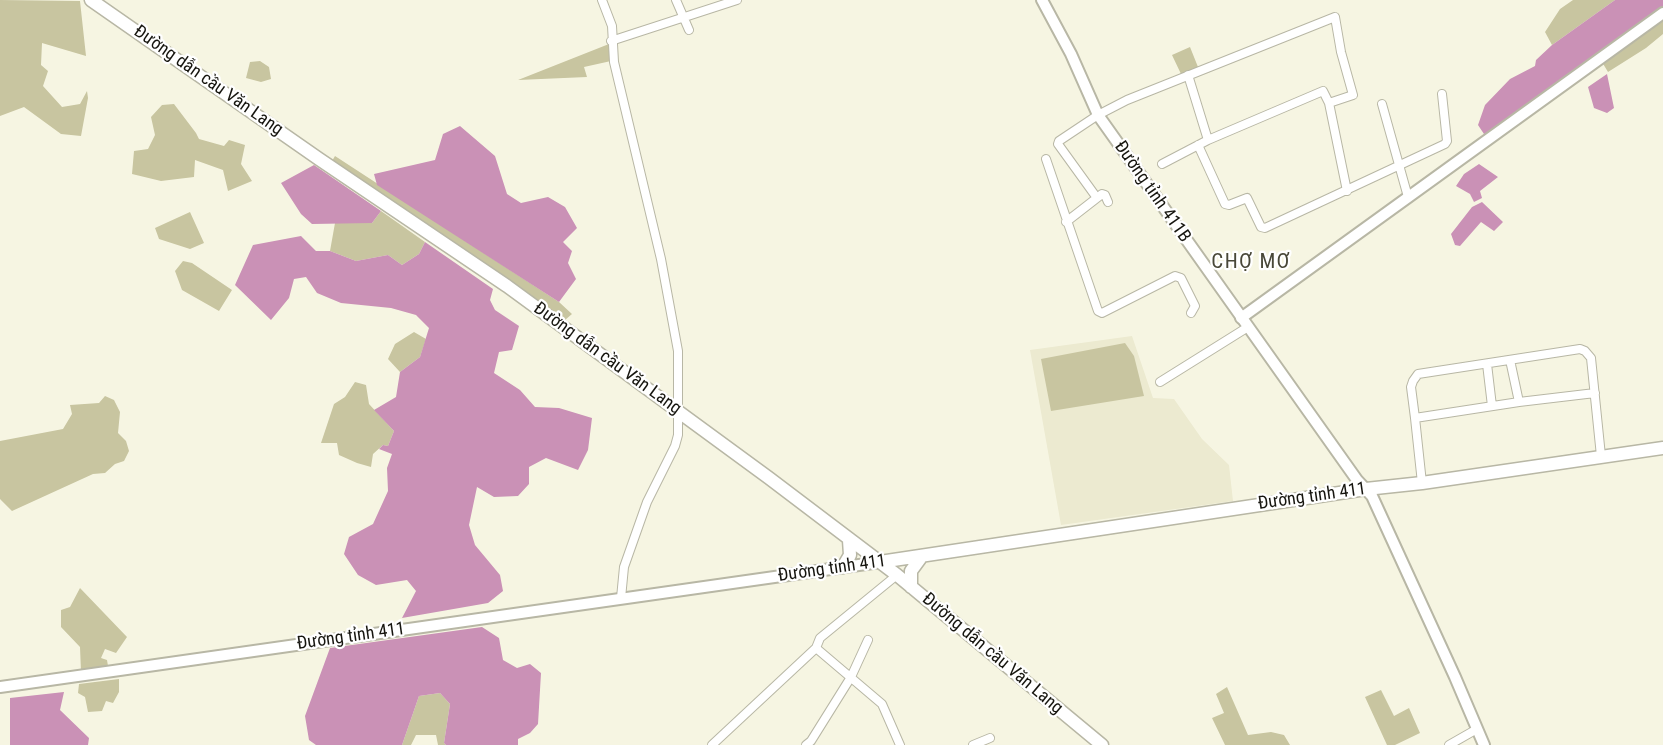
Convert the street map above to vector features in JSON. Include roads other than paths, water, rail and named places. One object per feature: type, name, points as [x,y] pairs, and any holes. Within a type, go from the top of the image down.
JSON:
[{"type":"main road","name":"Đường dẫn cầu Văn Lang","points":[[91,0],[319,159],[507,286],[678,411],[911,586],[1102,745]]},
{"type":"main road","name":"Đường tỉnh 411B","points":[[1042,0],[1071,54],[1098,115],[1357,480],[1372,496],[1484,745]]},
{"type":"main road","points":[[1245,323],[1408,197],[1663,13]]},
{"type":"main road","name":"Đường tỉnh 411","points":[[0,687],[1663,448]]},
{"type":"main road","points":[[843,567],[850,555],[849,540]]},
{"type":"main road","points":[[911,586],[911,571],[922,556]]},
{"type":"street","points":[[676,0],[689,30]]},
{"type":"street","points":[[611,41],[737,0]]},
{"type":"street","points":[[605,1],[612,26],[611,41],[614,62],[661,260],[678,351],[678,435],[675,446],[647,502],[624,567],[621,598]]},
{"type":"street","points":[[1097,198],[1058,142],[1098,115],[1127,100],[1335,18],[1341,52],[1353,95],[1329,103]]},
{"type":"street","points":[[1188,75],[1208,140]]},
{"type":"street","points":[[1162,164],[1208,140],[1320,92],[1326,93],[1329,103],[1347,191]]},
{"type":"street","points":[[1198,145],[1225,204],[1247,198],[1262,228],[1442,146],[1447,141],[1442,94]]},
{"type":"street","points":[[1382,104],[1408,197]]},
{"type":"street","points":[[1046,159],[1099,313],[1175,276],[1181,278],[1195,306],[1191,314]]},
{"type":"street","points":[[1066,222],[1104,194],[1108,202]]},
{"type":"street","points":[[1160,382],[1245,323]]},
{"type":"street","points":[[1422,483],[1411,387],[1418,374],[1580,349],[1591,358],[1601,456]]},
{"type":"street","points":[[1510,360],[1519,402]]},
{"type":"street","points":[[1487,364],[1492,406]]},
{"type":"street","points":[[1414,418],[1595,393]]},
{"type":"street","points":[[712,745],[816,648],[820,638],[897,575]]},
{"type":"street","points":[[806,745],[811,741],[851,677],[868,640]]},
{"type":"street","points":[[816,648],[882,704],[900,745]]},
{"type":"street","points":[[1449,745],[1476,729]]},
{"type":"street","points":[[973,745],[990,738]]},
{"type":"district","name":"CHỢ MƠ","points":[[1251,263]]}]
